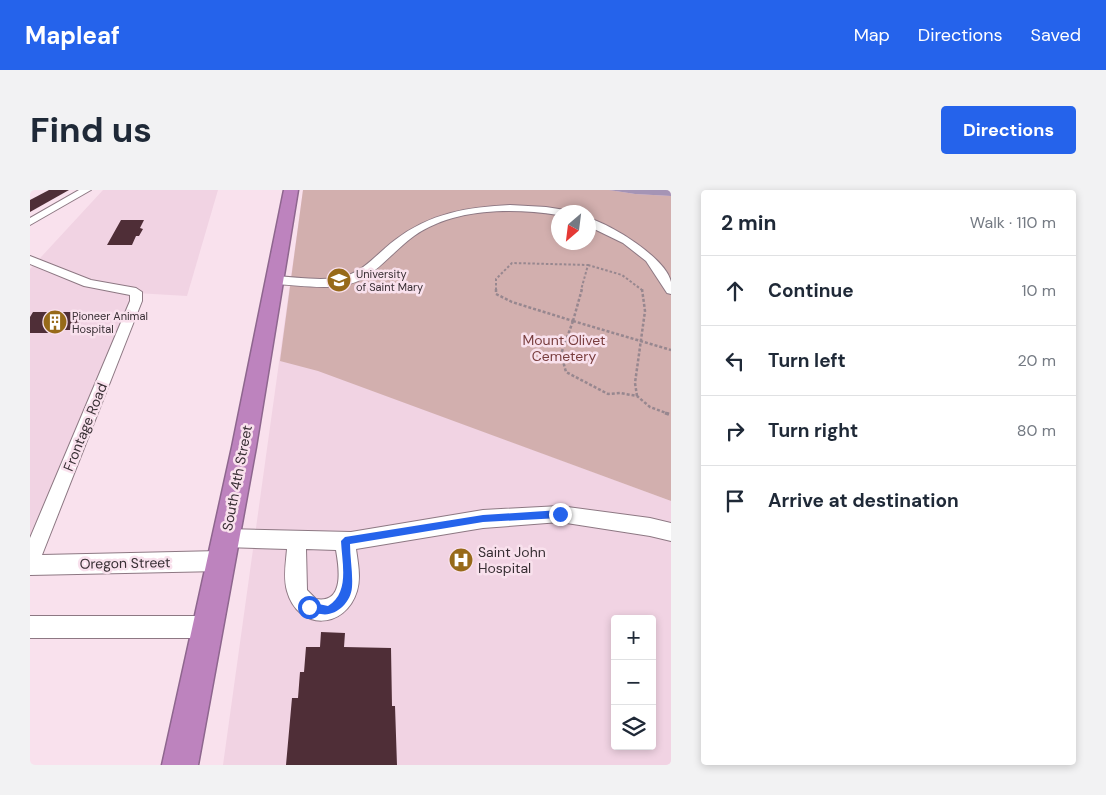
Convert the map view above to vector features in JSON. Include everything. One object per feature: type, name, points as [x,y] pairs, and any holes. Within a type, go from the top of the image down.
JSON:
[{"type":"highway","name":"South 4th Street","points":[[180,765],[244,447],[291,190]]},
{"type":"street","points":[[30,222],[86,190]]},
{"type":"street","points":[[274,280],[336,282],[348,280],[360,275],[423,225],[440,218],[504,209],[531,208],[551,211]]},
{"type":"street","points":[[596,225],[626,241],[650,259],[671,290]]},
{"type":"street","name":"Frontage Road","points":[[30,260],[88,283],[136,292],[136,301],[30,561]]},
{"type":"street","name":"Oregon Street","points":[[30,565],[223,550],[297,540],[345,541],[483,518],[560,514],[650,527],[671,532]]},
{"type":"street","points":[[297,540],[297,589],[301,599],[309,607],[328,611],[338,604],[348,589],[345,541]]},
{"type":"street","points":[[30,627],[207,627]]},
{"type":"path","points":[[637,396],[635,383],[642,342],[645,311],[642,288],[622,275],[588,264],[512,263],[496,280],[496,294],[512,302],[573,322],[642,342],[671,350]]},
{"type":"path","points":[[588,264],[573,322],[561,354],[566,372],[608,394],[620,393],[637,396],[650,407],[671,415]]},
{"type":"shaded area","points":[[103,190],[218,190],[187,296],[136,293],[30,561],[30,269]]},
{"type":"shaded area","name":"Saint John Hospital","points":[[303,190],[671,190],[671,297],[596,220],[596,205],[551,205],[551,217],[318,370],[671,501],[671,765],[223,765]]},
{"type":"shaded area","points":[[609,190],[671,190],[671,196],[635,194]]},
{"type":"green space","name":"Mount Olivet Cemetery","points":[[303,190],[609,190],[671,196],[671,501],[318,371],[280,361]]},
{"type":"building","points":[[49,190],[69,190],[30,212],[30,200]]},
{"type":"building","points":[[121,220],[144,220],[140,228],[143,229],[139,236],[136,236],[132,245],[107,245]]},
{"type":"building","name":"Pioneer Animal Hospital","points":[[33,312],[79,312],[76,318],[81,318],[77,327],[71,327],[70,330],[30,333],[30,317]]},
{"type":"building","points":[[321,632],[345,633],[344,647],[391,648],[392,706],[395,706],[397,765],[286,765],[292,698],[298,698],[300,672],[304,672],[306,647],[320,647]]},
{"type":"place","name":"University of Saint Mary","points":[[339,280]]},
{"type":"place","name":"Pioneer Animal Hospital","points":[[55,322]]},
{"type":"place","name":"Saint John Hospital","points":[[461,560]]},
{"type":"route","points":[[309,607],[328,611],[342,600],[348,589],[345,541],[483,518],[560,514]]}]
